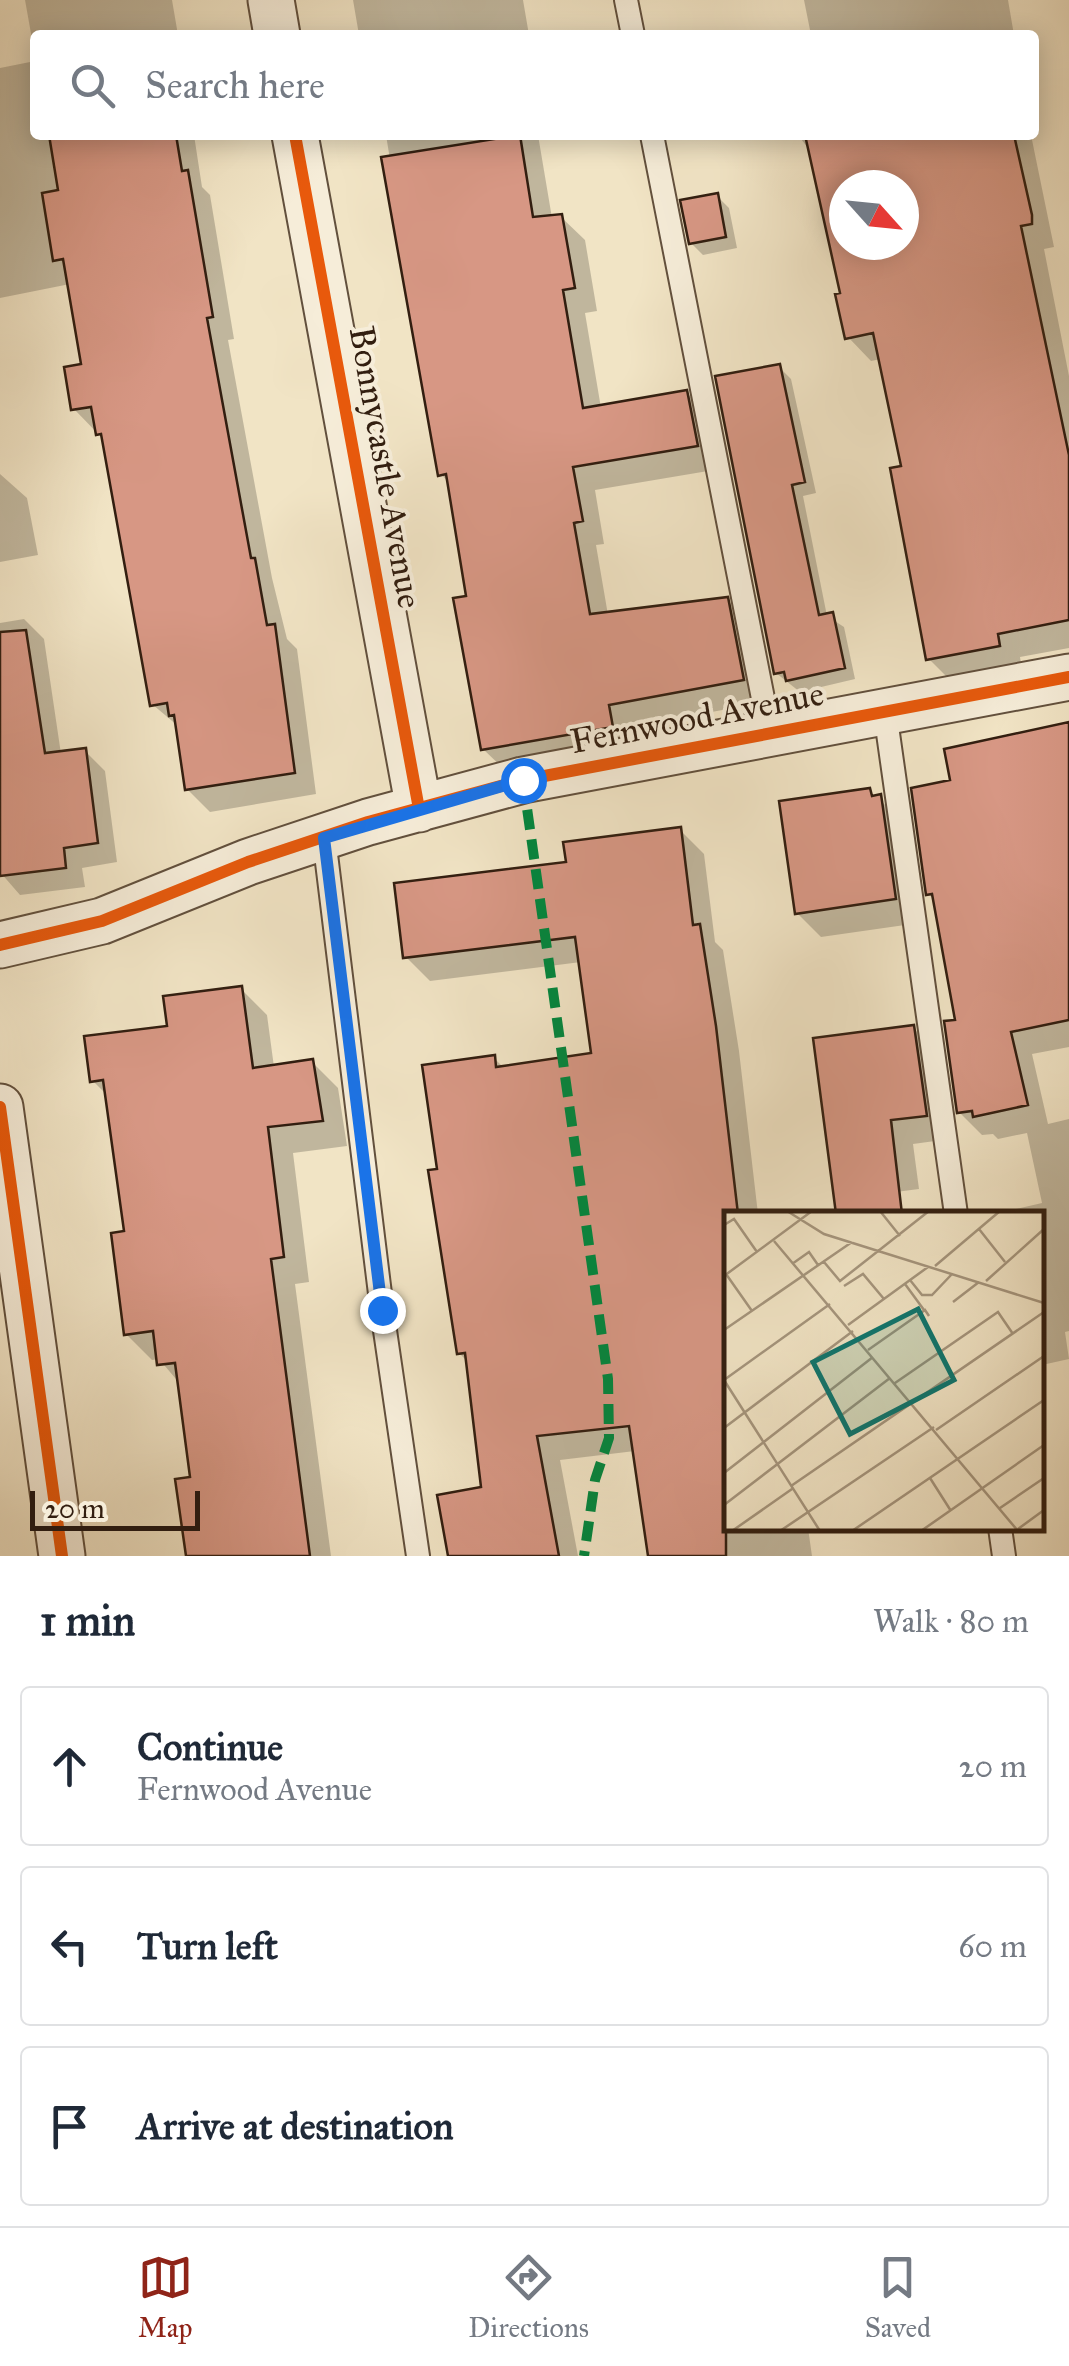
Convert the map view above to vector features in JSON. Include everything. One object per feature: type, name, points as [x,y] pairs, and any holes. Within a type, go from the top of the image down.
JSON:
[{"type":"street","points":[[271,0],[276,30]]},
{"type":"street","name":"Bonnycastle Avenue","points":[[296,140],[419,808]]},
{"type":"street","name":"Fernwood Avenue","points":[[0,945],[102,921],[248,862],[523,780],[1069,677]]},
{"type":"street","points":[[0,1107],[62,1556]]},
{"type":"lane","points":[[626,0],[631,30]]},
{"type":"lane","points":[[653,140],[770,734]]},
{"type":"lane","points":[[885,712],[956,1211]]},
{"type":"lane","points":[[324,838],[382,1310],[418,1556]]},
{"type":"lane","points":[[1000,1531],[1004,1556]]},
{"type":"building","points":[[50,140],[177,140],[182,171],[188,170],[213,317],[207,318],[251,558],[255,558],[267,625],[275,624],[295,773],[185,790],[174,715],[169,716],[167,703],[150,706],[101,434],[96,435],[91,407],[71,410],[64,367],[81,364],[63,259],[53,261],[42,193],[58,190]]},
{"type":"building","points":[[488,140],[521,140],[533,217],[562,214],[575,288],[563,290],[583,408],[687,390],[698,446],[573,467],[583,521],[574,523],[590,614],[728,597],[744,680],[609,705],[613,727],[481,750],[453,598],[466,596],[446,474],[438,476],[381,157]]},
{"type":"building","points":[[806,140],[1015,140],[1032,215],[1032,224],[1021,226],[1069,455],[1069,620],[998,634],[1000,646],[926,660],[890,468],[901,466],[873,333],[845,339],[833,260],[919,260],[919,170],[829,170],[829,243]]},
{"type":"building","points":[[718,193],[726,237],[689,244],[680,200]]},
{"type":"building","points":[[780,364],[805,482],[792,485],[819,615],[833,612],[845,668],[786,681],[784,672],[774,674],[715,376]]},
{"type":"building","points":[[26,630],[45,753],[86,748],[98,843],[64,848],[66,868],[0,876],[0,632]]},
{"type":"building","points":[[1069,722],[1069,1020],[1011,1032],[1028,1105],[973,1117],[972,1111],[957,1113],[944,1021],[955,1020],[932,894],[926,895],[911,788],[950,780],[944,749]]},
{"type":"building","points":[[870,788],[872,796],[881,794],[896,899],[795,914],[779,801]]},
{"type":"building","points":[[681,827],[693,925],[700,924],[716,1026],[738,1211],[724,1211],[726,1556],[648,1556],[629,1426],[537,1436],[559,1556],[448,1556],[437,1495],[481,1487],[465,1353],[457,1354],[428,1170],[437,1169],[422,1065],[495,1055],[496,1067],[591,1053],[575,937],[403,958],[394,883],[566,862],[563,842]]},
{"type":"building","points":[[242,986],[253,1068],[313,1059],[323,1121],[268,1127],[284,1257],[271,1259],[310,1556],[186,1556],[175,1479],[190,1477],[175,1363],[157,1365],[153,1331],[124,1335],[111,1233],[124,1231],[103,1080],[90,1082],[84,1036],[167,1026],[163,996]]},
{"type":"building","points":[[914,1025],[927,1116],[891,1120],[902,1211],[836,1211],[813,1038]]},
{"type":"marked path","points":[[523,780],[608,1379],[609,1438],[595,1480],[584,1556]]},
{"type":"cycle path","points":[[296,140],[419,809]]},
{"type":"cycle path","points":[[0,945],[102,921],[248,862],[368,822],[523,780],[1069,677]]},
{"type":"cycle path","points":[[0,1107],[62,1556]]},
{"type":"route","points":[[382,1310],[324,838],[368,822],[523,780]]}]
